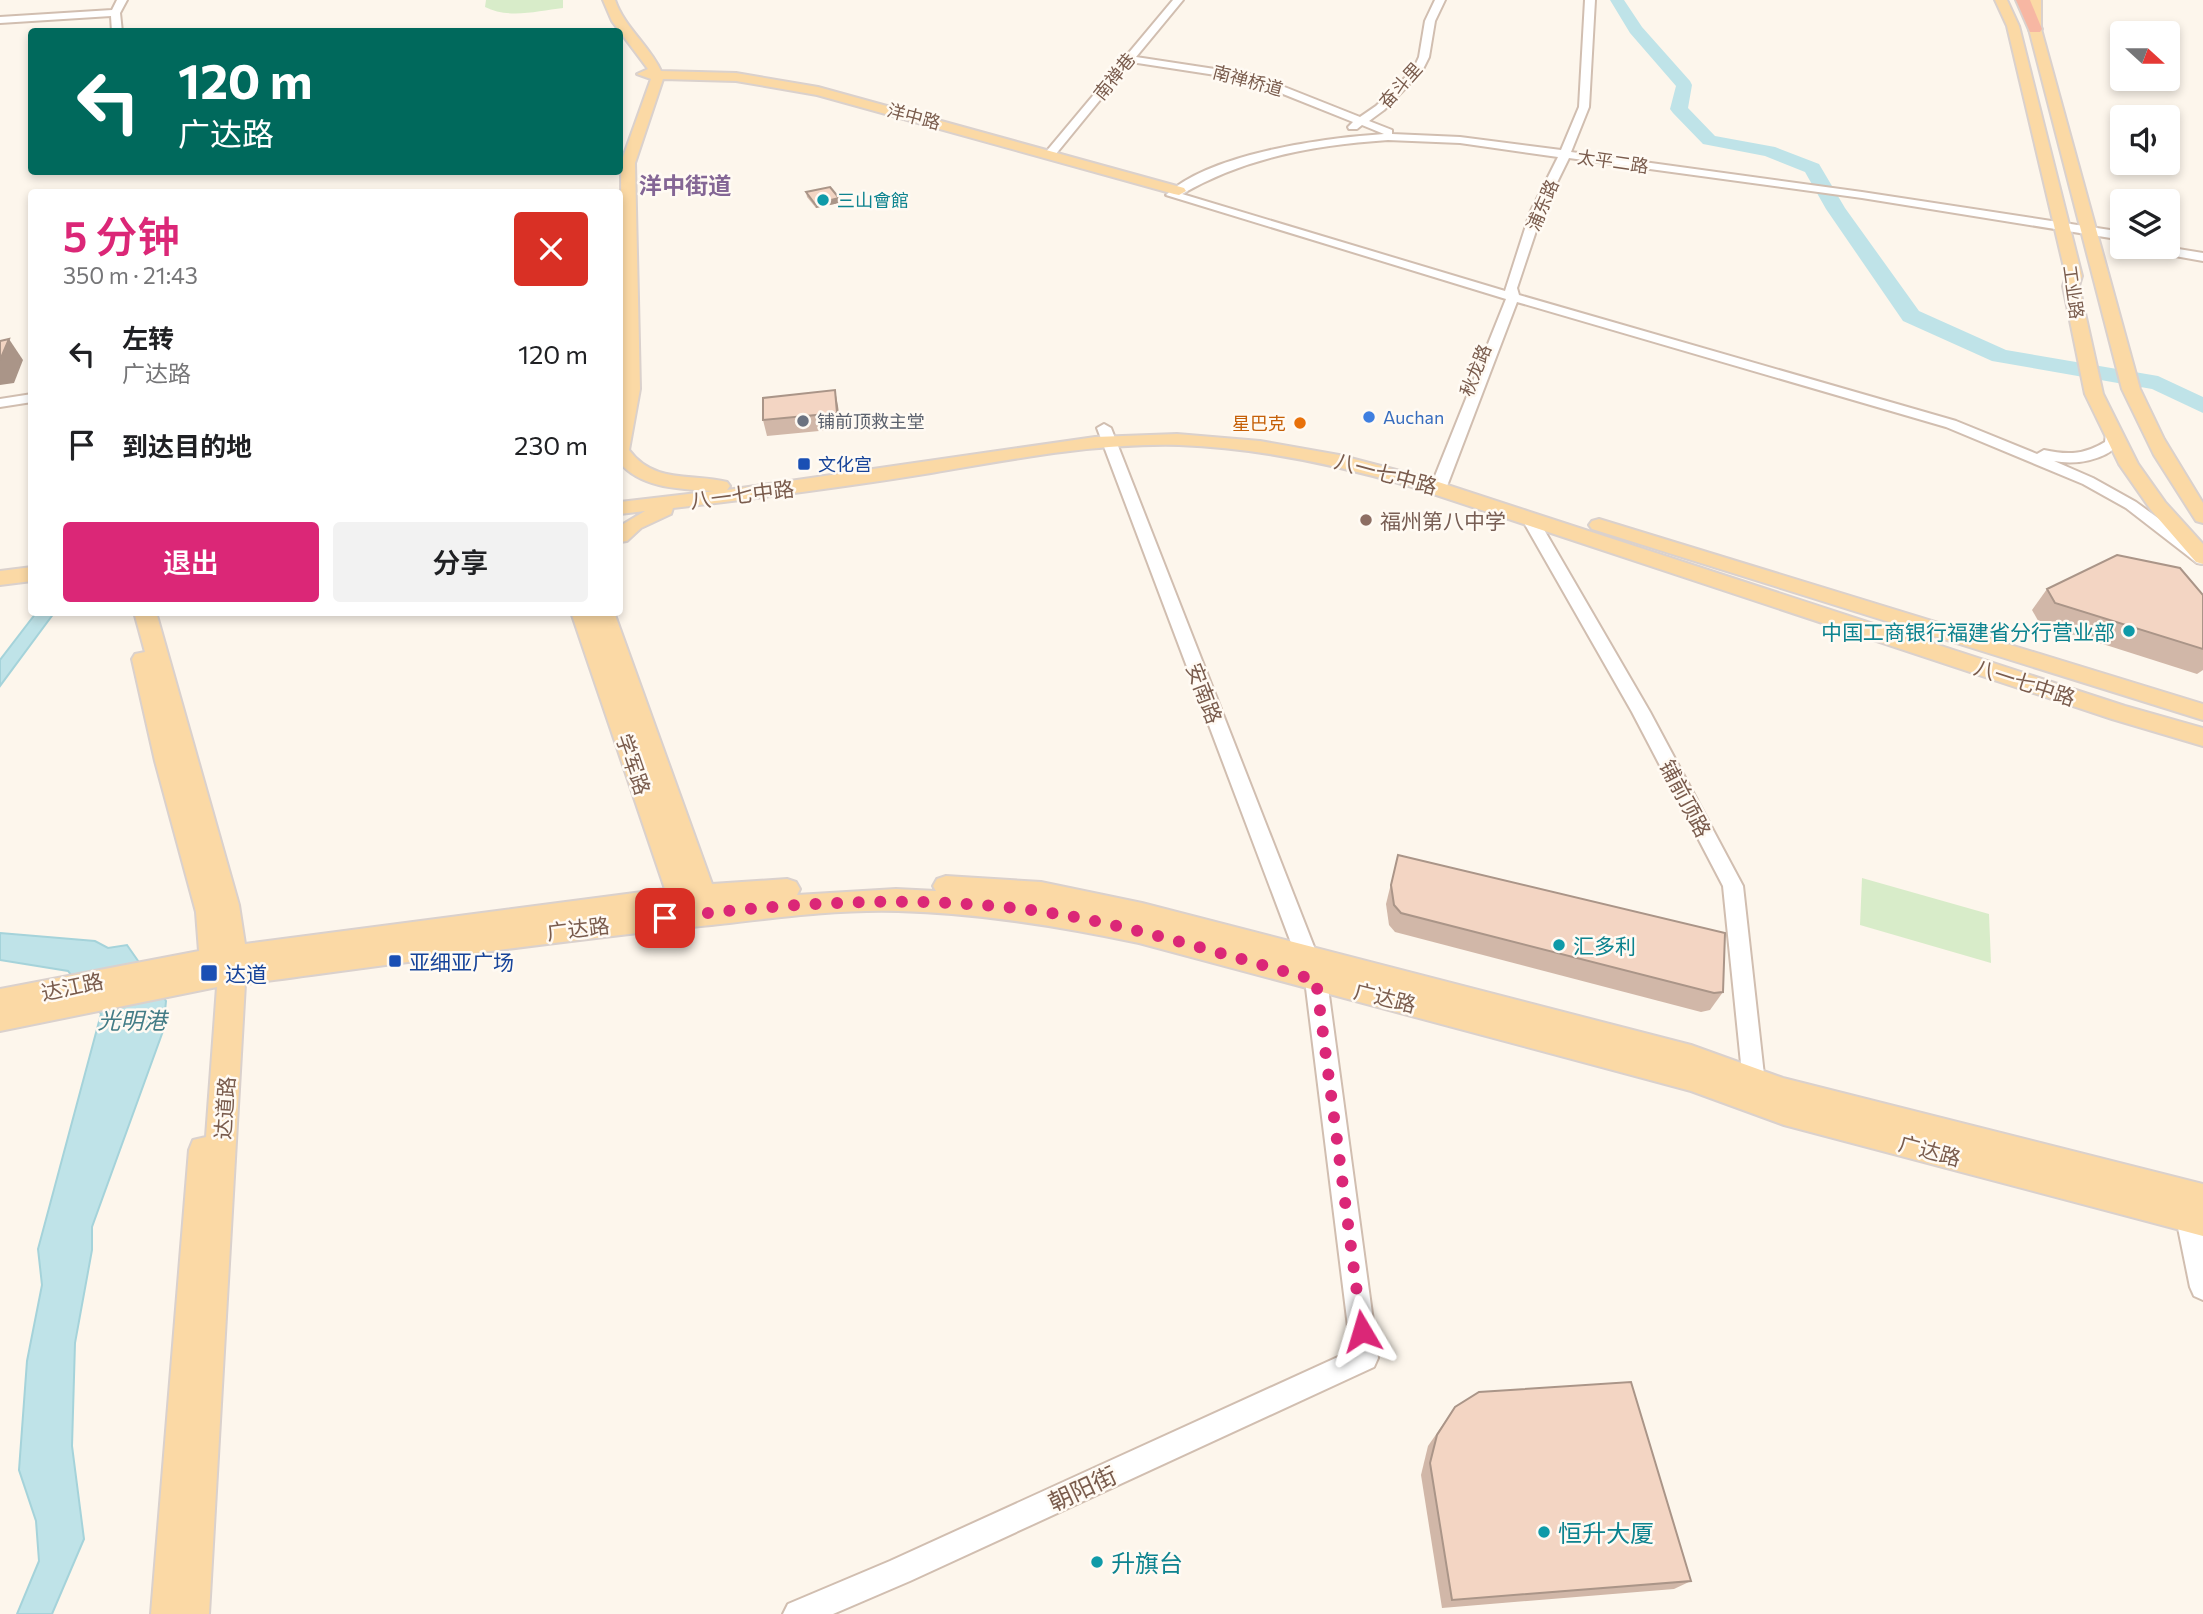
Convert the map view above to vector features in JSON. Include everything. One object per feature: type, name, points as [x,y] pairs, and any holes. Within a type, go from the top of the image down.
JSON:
[{"type":"highway","points":[[2011,0],[2013,26]]},
{"type":"highway","points":[[2023,0],[2035,29]]},
{"type":"main road","points":[[599,0],[614,28]]},
{"type":"main road","points":[[609,0],[623,28]]},
{"type":"main road","name":"工业路","points":[[2001,0],[2013,26],[2074,276],[2071,286],[2094,394],[2129,464],[2158,506],[2203,558]]},
{"type":"main road","name":"工业路","points":[[2035,0],[2035,29],[2129,381],[2160,449],[2203,517]]},
{"type":"main road","points":[[623,29],[650,76],[628,163],[631,388],[623,433]]},
{"type":"main road","points":[[623,41],[650,76]]},
{"type":"main road","points":[[623,144],[650,76]]},
{"type":"main road","name":"洋中路","points":[[650,76],[736,77],[805,88],[1051,153],[1180,194]]},
{"type":"main road","name":"洋中路","points":[[650,76],[725,81],[812,95],[1180,194]]},
{"type":"main road","name":"八一七中路","points":[[623,508],[892,474],[1070,444],[1106,434]]},
{"type":"main road","name":"八一七中路","points":[[623,497],[724,487],[1106,434],[1245,445],[1435,479],[2203,712]]},
{"type":"main road","points":[[623,455],[628,464],[642,474],[673,482],[724,487]]},
{"type":"main road","name":"八一七中路","points":[[1435,479],[1531,521],[2120,713],[2203,737]]},
{"type":"main road","points":[[623,533],[651,515],[700,499]]},
{"type":"main road","points":[[0,570],[28,566]]},
{"type":"main road","points":[[0,578],[28,574]]},
{"type":"main road","points":[[132,616],[167,761],[224,966]]},
{"type":"main road","name":"达道路","points":[[146,616],[226,905],[190,1614]]},
{"type":"main road","name":"学军路","points":[[584,616],[695,905]]},
{"type":"main road","name":"学军路","points":[[604,616],[695,905]]},
{"type":"main road","name":"广达路","points":[[224,966],[695,905],[875,901],[1005,907],[1112,926],[1312,969],[1691,1058],[1755,1093],[2198,1213]]},
{"type":"main road","name":"达道路","points":[[170,1614],[224,966]]},
{"type":"main road","name":"达江路","points":[[0,1001],[84,992],[224,966]]},
{"type":"main road","name":"达江路","points":[[0,1018],[84,992]]},
{"type":"street","points":[[117,28],[115,13],[122,0]]},
{"type":"street","name":"南禅巷","points":[[1051,153],[1178,0]]},
{"type":"street","name":"奋斗里","points":[[1361,124],[1417,71],[1424,57],[1430,21],[1440,0]]},
{"type":"street","name":"浦东路","points":[[1510,293],[1536,213],[1564,156],[1586,100],[1590,0]]},
{"type":"street","points":[[0,20],[115,13]]},
{"type":"street","name":"南禅桥道","points":[[1128,58],[1250,77],[1361,124],[1418,137]]},
{"type":"street","points":[[1303,147],[1361,124]]},
{"type":"street","name":"太平二路","points":[[1180,194],[1222,170],[1303,147],[1363,138],[1418,137],[2062,228]]},
{"type":"street","name":"太平二路","points":[[1180,194],[1225,175],[1284,157],[1365,144],[1408,141],[1564,156]]},
{"type":"street","name":"太平二路","points":[[1816,192],[1862,195],[2062,228]]},
{"type":"street","points":[[1180,194],[1951,424],[2088,481],[2130,505],[2203,558]]},
{"type":"street","points":[[2062,228],[2110,235]]},
{"type":"street","points":[[2089,233],[2110,239]]},
{"type":"street","points":[[2180,247],[2203,254]]},
{"type":"street","points":[[2180,251],[2203,254]]},
{"type":"street","points":[[1510,293],[1918,407],[2053,457],[2086,458],[2102,451],[2112,444],[2112,430]]},
{"type":"street","name":"秋龙路","points":[[1435,479],[1510,293]]},
{"type":"street","points":[[0,403],[28,399]]},
{"type":"street","name":"安南路","points":[[1106,434],[1312,969],[1365,1358]]},
{"type":"street","name":"铺前顶路","points":[[1531,521],[1641,712],[1733,886],[1755,1093]]},
{"type":"street","points":[[2198,1213],[2203,1287]]},
{"type":"street","name":"朝阳街","points":[[798,1614],[900,1571],[1365,1358]]},
{"type":"green space","points":[[486,0],[563,0],[563,8],[503,13],[485,7]]},
{"type":"green space","points":[[1862,878],[1989,914],[1991,963],[1860,925]]},
{"type":"water","points":[[34,616],[52,616],[0,686],[0,660]]},
{"type":"water","name":"光明港","points":[[0,933],[95,941],[108,948],[127,945],[166,1001],[163,1031],[92,1227],[92,1250],[75,1343],[72,1446],[84,1539],[52,1614],[17,1614],[39,1561],[36,1521],[19,1470],[27,1361],[42,1285],[38,1249],[101,1014],[68,971],[0,960]]},
{"type":"building","points":[[830,187],[839,198],[815,204],[806,192]]},
{"type":"building","points":[[9,339],[0,360],[0,341]]},
{"type":"building","points":[[835,390],[837,413],[763,420],[763,398]]},
{"type":"building","points":[[2117,555],[2180,568],[2203,595],[2203,649],[2055,603],[2047,589]]},
{"type":"building","name":"汇多利","points":[[1398,855],[1725,933],[1723,992],[1714,993],[1401,913],[1394,905],[1391,885]]},
{"type":"building","name":"恒升大厦","points":[[1631,1382],[1691,1581],[1452,1600],[1430,1463],[1437,1435],[1455,1407],[1479,1392]]},
{"type":"waterway","points":[[1617,0],[1636,30],[1684,85],[1679,109],[1709,140],[1769,151],[1812,168],[1836,209],[1911,316],[2000,356],[2158,383],[2203,406]]},
{"type":"place","name":"三山會館","points":[[823,200]]},
{"type":"place","name":"Auchan","points":[[1369,417]]},
{"type":"place","name":"铺前顶救主堂","points":[[803,421]]},
{"type":"place","name":"星巴克","points":[[1300,423]]},
{"type":"place","name":"文化宫","points":[[804,464]]},
{"type":"place","name":"福州第八中学","points":[[1366,520]]},
{"type":"place","name":"中国工商银行福建省分行营业部","points":[[2129,631]]},
{"type":"place","name":"汇多利","points":[[1559,945]]},
{"type":"place","name":"亚细亚广场","points":[[395,961]]},
{"type":"place","name":"达道","points":[[209,973]]},
{"type":"place","name":"恒升大厦","points":[[1544,1532]]},
{"type":"place","name":"升旗台","points":[[1097,1562]]},
{"type":"district","name":"洋中街道","points":[[685,185]]},
{"type":"route","points":[[665,918],[831,902],[896,900],[976,904],[1099,923],[1316,980],[1362,1331]]}]
